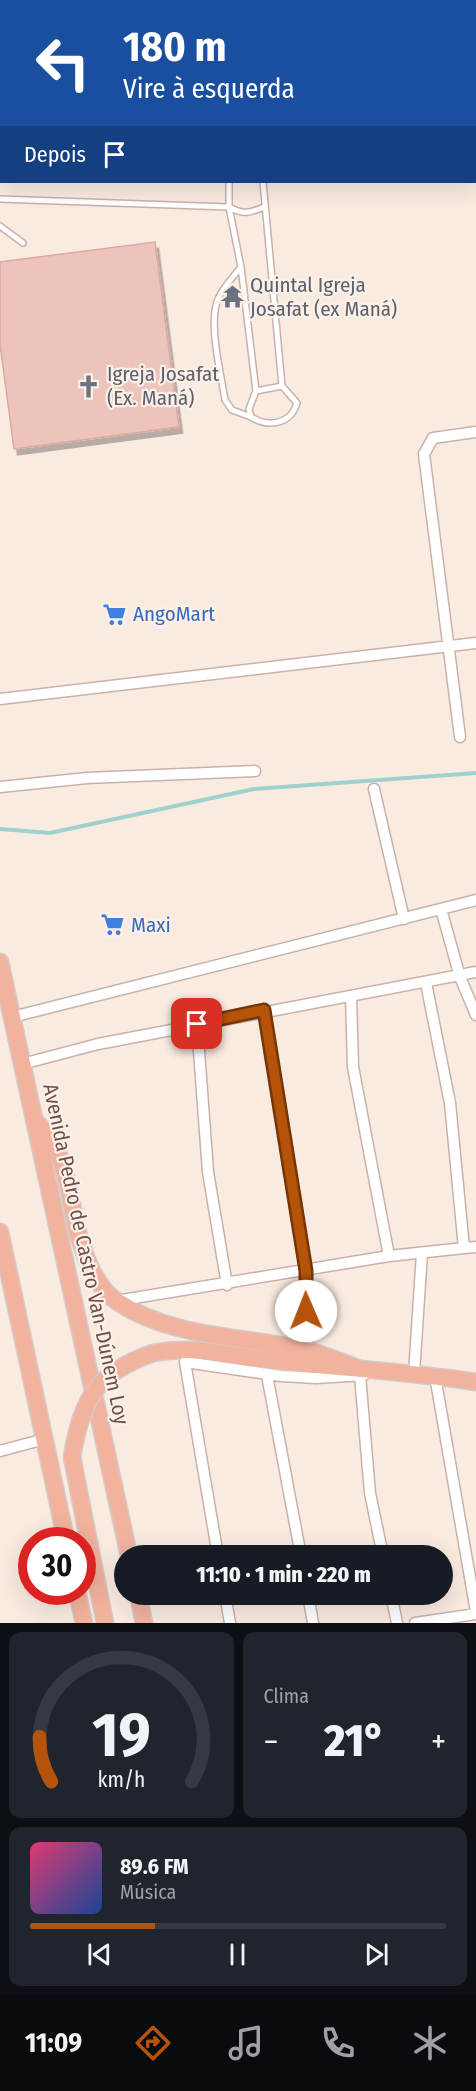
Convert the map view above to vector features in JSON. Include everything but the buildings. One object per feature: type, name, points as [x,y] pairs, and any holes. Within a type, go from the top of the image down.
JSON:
[{"type":"highway","name":"Avenida Pedro de Castro Van-Dúnem Loy","points":[[0,962],[127,1545]]},
{"type":"highway","points":[[34,1121],[50,1135],[61,1156],[81,1244],[89,1266],[116,1301],[146,1318],[221,1337],[307,1350],[363,1372]]},
{"type":"highway","points":[[0,1232],[4,1268],[45,1439],[63,1527]]},
{"type":"highway","points":[[105,1623],[72,1457],[80,1418],[90,1395],[114,1371],[153,1353],[200,1349],[363,1372],[414,1374],[476,1382]]},
{"type":"highway","points":[[80,1605],[84,1623]]},
{"type":"highway","points":[[140,1605],[144,1623]]},
{"type":"street","points":[[460,736],[424,454],[433,438],[476,432]]},
{"type":"street","points":[[0,699],[476,643]]},
{"type":"street","points":[[0,787],[87,778],[255,771]]},
{"type":"street","points":[[374,789],[404,919]]},
{"type":"street","points":[[12,1017],[476,900]]},
{"type":"street","points":[[441,909],[460,977],[476,1015]]},
{"type":"street","points":[[22,1064],[98,1044],[264,1010],[460,977],[476,972]]},
{"type":"street","points":[[426,982],[450,1103],[464,1248]]},
{"type":"street","points":[[351,996],[353,1067],[389,1256]]},
{"type":"street","points":[[264,1010],[306,1271],[307,1350]]},
{"type":"street","points":[[197,1024],[208,1172],[227,1285]]},
{"type":"street","points":[[116,1301],[227,1285],[389,1256],[476,1246]]},
{"type":"street","points":[[414,1374],[422,1252]]},
{"type":"street","points":[[217,1545],[184,1364],[188,1361],[267,1375],[316,1378],[363,1372],[370,1493],[381,1545]]},
{"type":"street","points":[[267,1375],[299,1545]]},
{"type":"street","points":[[415,1623],[476,1613],[435,1376]]},
{"type":"street","points":[[0,1451],[45,1439]]},
{"type":"street","points":[[227,1605],[230,1623]]},
{"type":"street","points":[[310,1605],[313,1623]]},
{"type":"street","points":[[393,1605],[397,1623]]},
{"type":"lane","points":[[229,183],[229,207],[241,267],[256,390],[249,410],[251,417]]},
{"type":"lane","points":[[241,267],[219,297],[215,311],[225,400],[232,410],[251,417],[271,423],[285,421],[294,413],[297,404],[282,386],[262,183]]},
{"type":"lane","points":[[0,199],[229,207],[240,213],[250,213],[264,207]]},
{"type":"lane","points":[[0,226],[23,243]]},
{"type":"lane","points":[[256,390],[282,386]]},
{"type":"waterway","points":[[0,829],[50,833],[254,789],[476,773]]},
{"type":"place","name":"Quintal Igreja Josafat (ex Maná)","points":[[232,297]]},
{"type":"place","name":"Igreja Josafat (Ex. Maná)","points":[[89,386]]},
{"type":"place","name":"AngoMart","points":[[115,614]]},
{"type":"place","name":"Maxi","points":[[113,925]]},
{"type":"route","points":[[197,1024],[264,1010],[282,1110],[306,1271],[306,1311]]}]
